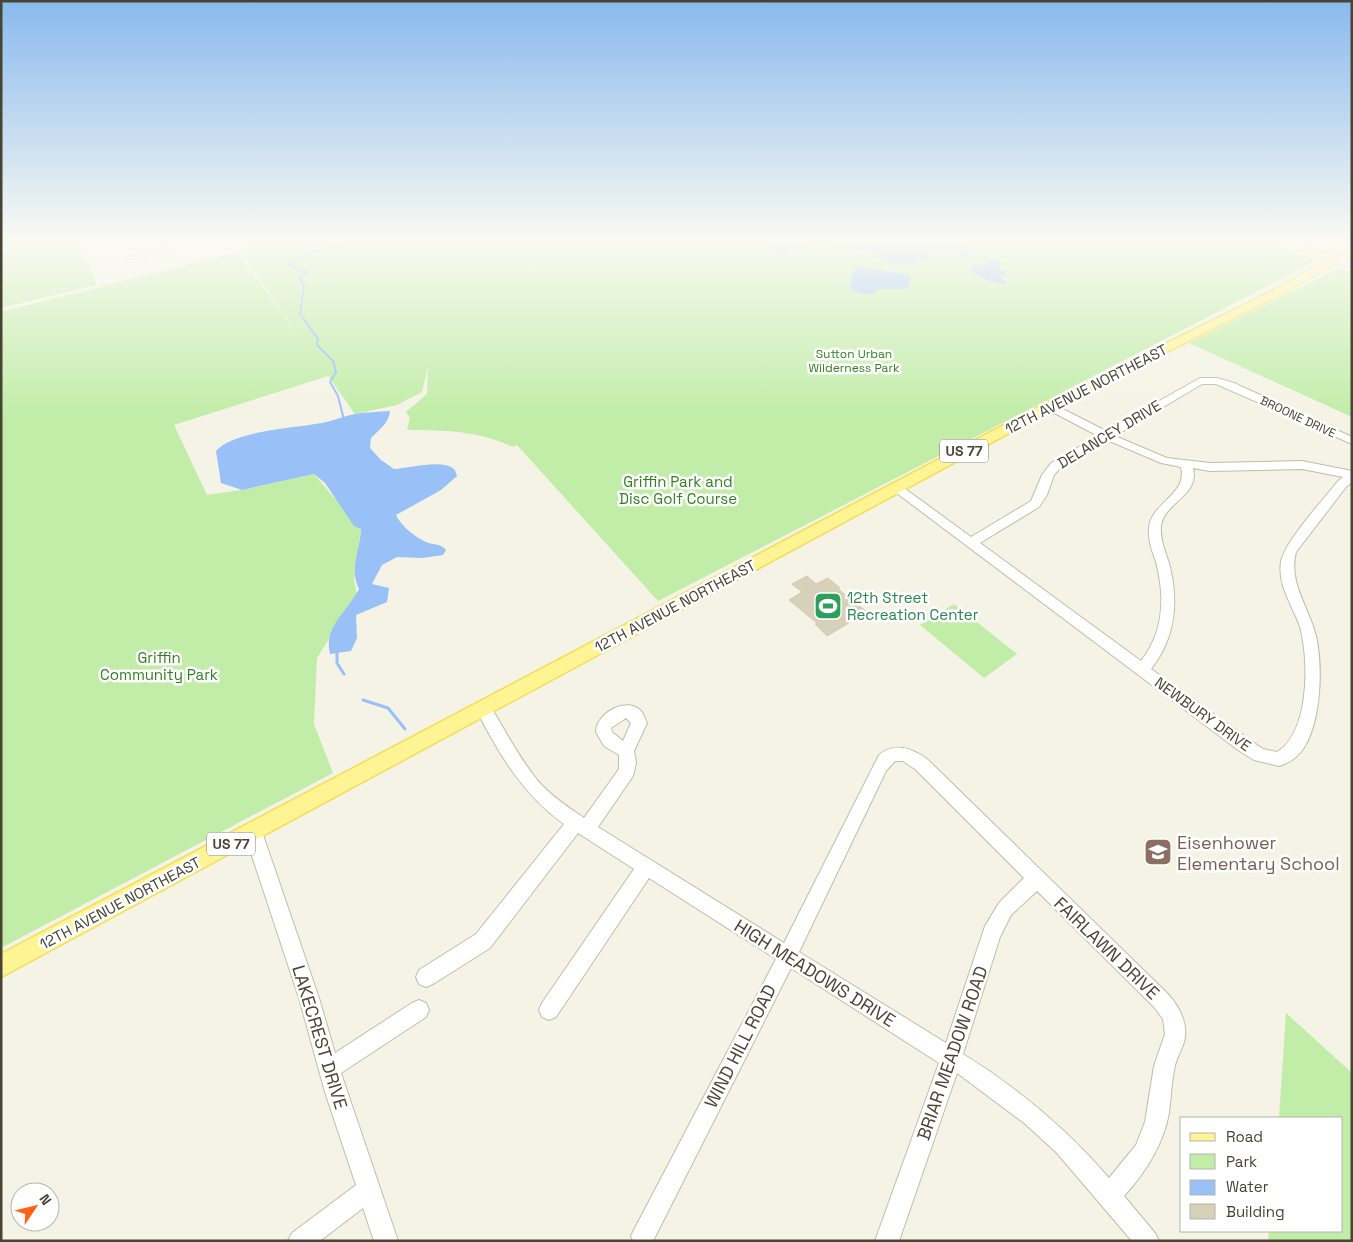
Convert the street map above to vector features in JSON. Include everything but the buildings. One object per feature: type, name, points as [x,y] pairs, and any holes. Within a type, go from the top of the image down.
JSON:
[{"type":"main road","name":"12TH AVENUE NORTHEAST","points":[[1,966],[1053,404],[1266,298]]},
{"type":"street","name":"DELANCEY DRIVE","points":[[971,544],[1035,504],[1040,498],[1051,470],[1200,381],[1222,382],[1244,392]]},
{"type":"street","name":"BROONE DRIVE","points":[[1244,392],[1352,441]]},
{"type":"street","points":[[1053,404],[1106,436],[1145,455],[1186,465],[1210,467],[1302,465],[1352,476]]},
{"type":"street","points":[[1142,670],[1157,652],[1163,638],[1168,601],[1162,564],[1157,550],[1155,524],[1159,514],[1187,484],[1189,475],[1186,465]]},
{"type":"street","name":"NEWBURY DRIVE","points":[[896,488],[1260,755],[1279,760],[1296,748],[1305,730],[1308,716],[1310,645],[1304,620],[1288,578],[1287,560],[1290,551],[1342,484],[1352,476]]},
{"type":"street","points":[[1148,562],[1162,564]]},
{"type":"street","name":"HIGH MEADOWS DRIVE","points":[[484,709],[525,777],[547,801],[581,826],[951,1058],[1009,1098],[1049,1129],[1147,1241]]},
{"type":"street","points":[[426,977],[483,941],[624,777],[628,764],[626,751]]},
{"type":"street","name":"FAIRLAWN DRIVE","points":[[894,753],[910,756],[921,764],[1165,1005],[1175,1023],[1175,1040],[1165,1064],[1156,1123],[1142,1156],[1132,1171],[1109,1196]]},
{"type":"street","name":"WIND HILL ROAD","points":[[643,1236],[865,801],[880,766],[886,757],[894,753]]},
{"type":"street","name":"LAKECREST DRIVE","points":[[253,832],[310,998],[336,1092],[386,1241]]},
{"type":"street","points":[[550,1010],[646,867]]},
{"type":"street","name":"BRIAR MEADOW ROAD","points":[[887,1241],[999,919],[1012,901],[1036,879]]},
{"type":"street","points":[[330,1068],[419,1010]]},
{"type":"street","points":[[300,1241],[370,1189]]},
{"type":"green space","points":[[1,298],[43,298],[1,308]]},
{"type":"green space","points":[[56,298],[271,298],[303,341],[273,298],[1245,298],[658,601],[517,445],[513,447],[462,432],[407,430],[410,418],[406,412],[427,394],[428,367],[422,392],[397,405],[355,414],[328,376],[174,425],[207,495],[247,489],[314,474],[361,529],[354,580],[357,594],[317,658],[314,724],[333,773],[1,948],[1,312]]},
{"type":"green space","points":[[1280,298],[1352,298],[1352,417],[1189,343]]},
{"type":"green space","points":[[954,604],[1017,654],[984,678],[920,625]]},
{"type":"green space","points":[[1286,1013],[1352,1073],[1352,1241],[1268,1241],[1269,1232],[1343,1232],[1343,1117],[1279,1117]]},
{"type":"water","points":[[390,411],[386,423],[371,438],[370,448],[381,460],[394,469],[435,464],[450,466],[455,470],[457,476],[441,490],[396,515],[405,528],[415,535],[446,550],[443,555],[422,558],[397,557],[382,565],[372,584],[389,588],[387,602],[356,615],[357,638],[351,651],[330,654],[329,644],[333,627],[359,589],[356,582],[355,567],[361,529],[354,526],[325,483],[314,474],[242,490],[221,483],[216,451],[224,444],[236,439],[265,431],[322,423],[355,414]]},
{"type":"waterway","points":[[302,298],[300,314],[318,339],[317,345],[333,361],[336,372],[330,382],[338,396],[344,420]]},
{"type":"waterway","points":[[337,650],[337,663],[344,674]]},
{"type":"waterway","points":[[363,700],[388,708],[405,729]]},
{"type":"place","name":"12th Street Recreation Center","points":[[828,606]]},
{"type":"place","name":"Eisenhower Elementary School","points":[[1158,852]]},
{"type":"park label","name":"Sutton Urban Wilderness Park","points":[[854,361]]},
{"type":"park label","name":"Griffin Park and Disc Golf Course","points":[[678,490]]},
{"type":"park label","name":"Griffin Community Park","points":[[159,666]]}]
